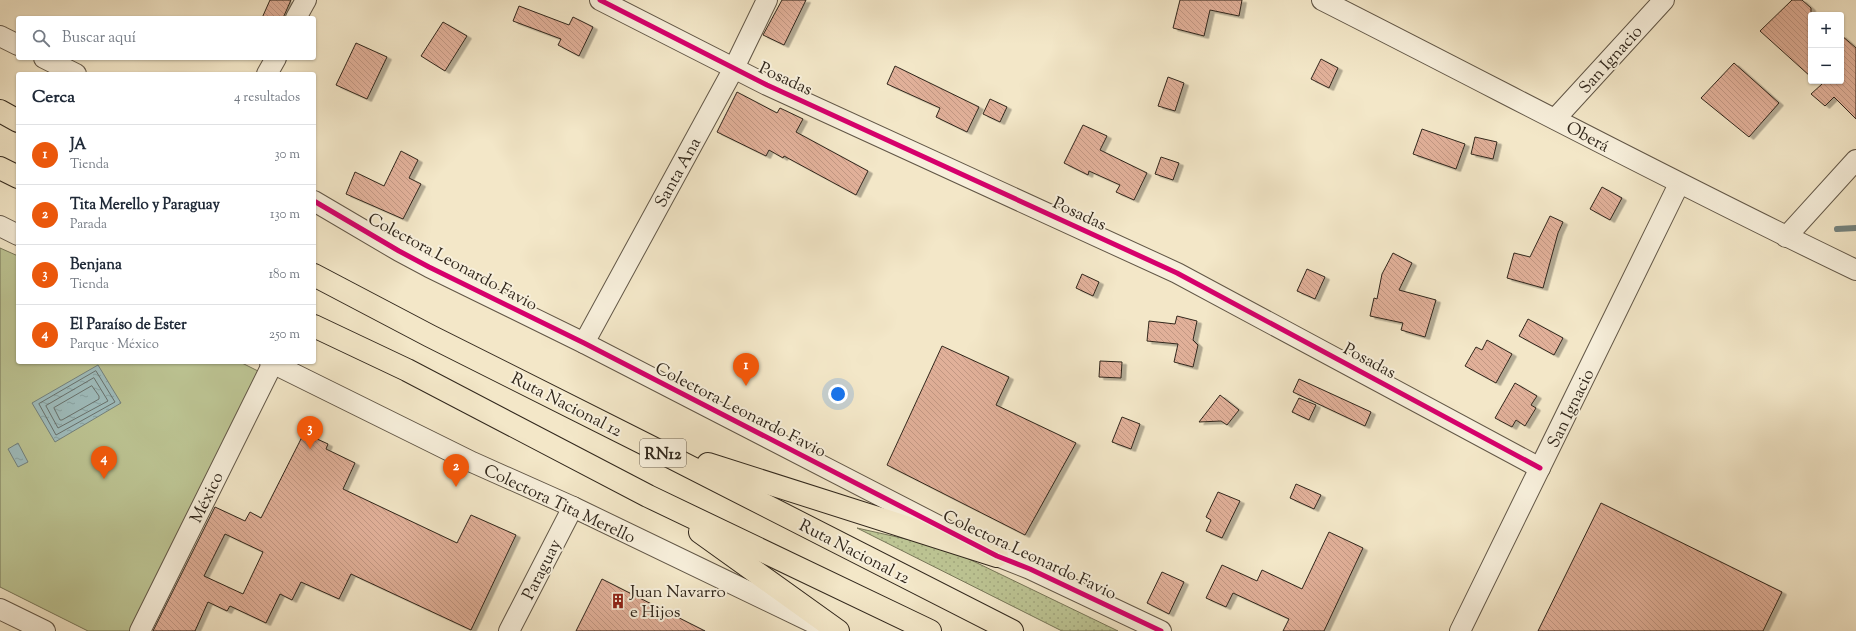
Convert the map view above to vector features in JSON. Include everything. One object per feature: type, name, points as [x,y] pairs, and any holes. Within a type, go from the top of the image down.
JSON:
[{"type":"highway","points":[[0,111],[16,119]]},
{"type":"highway","points":[[0,168],[16,176]]},
{"type":"highway","name":"Ruta Nacional 12","points":[[316,276],[430,336],[1012,631]]},
{"type":"highway","name":"RN12","points":[[316,327],[407,370],[648,496],[930,631]]},
{"type":"highway","points":[[649,446],[997,556]]},
{"type":"highway","points":[[648,496],[838,631]]},
{"type":"street","points":[[297,16],[306,0]]},
{"type":"street","name":"Posadas","points":[[600,0],[767,85],[1177,273],[1540,468]]},
{"type":"street","name":"Santa Ana","points":[[584,343],[734,68],[767,0]]},
{"type":"street","name":"Oberá","points":[[1322,0],[1679,184],[1856,270]]},
{"type":"street","name":"San Ignacio","points":[[1555,119],[1664,0]]},
{"type":"street","points":[[0,36],[16,44]]},
{"type":"street","points":[[48,60],[72,72]]},
{"type":"street","points":[[268,72],[275,60]]},
{"type":"street","points":[[1786,237],[1856,160]]},
{"type":"street","name":"San Ignacio","points":[[1460,631],[1679,184]]},
{"type":"street","name":"Colectora Leonardo Favio","points":[[316,202],[417,260],[584,343],[997,556],[1030,569],[1161,631]]},
{"type":"street","points":[[0,226],[16,234]]},
{"type":"street","name":"México","points":[[140,631],[272,364]]},
{"type":"street","name":"Colectora Tita Merello","points":[[274,364],[472,462],[573,507],[830,631]]},
{"type":"street","name":"Paraguay","points":[[509,631],[573,507]]},
{"type":"street","points":[[0,609],[45,631]]},
{"type":"green space","points":[[0,248],[16,255],[16,364],[244,364],[260,372],[135,631],[88,631],[0,587]]},
{"type":"green space","points":[[857,528],[946,548],[1118,631],[1062,631]]},
{"type":"water","points":[[98,365],[121,403],[55,442],[32,403]]},
{"type":"water","points":[[18,443],[28,462],[18,467],[8,449]]},
{"type":"building","points":[[270,0],[291,0],[284,16],[263,16]]},
{"type":"building","points":[[782,0],[806,0],[784,45],[763,35]]},
{"type":"building","points":[[1180,0],[1242,0],[1239,16],[1210,10],[1204,36],[1173,28]]},
{"type":"building","points":[[1792,0],[1802,0],[1811,8],[1811,12],[1808,12],[1808,74],[1760,31]]},
{"type":"building","points":[[519,6],[569,25],[573,17],[593,27],[579,56],[558,45],[561,39],[513,21]]},
{"type":"building","points":[[443,22],[467,36],[445,71],[421,56]]},
{"type":"building","points":[[1844,38],[1856,48],[1856,119],[1834,97],[1825,106],[1811,94],[1822,84],[1844,84]]},
{"type":"building","points":[[356,43],[387,57],[367,99],[336,85]]},
{"type":"building","points":[[1321,59],[1338,68],[1329,88],[1311,79]]},
{"type":"building","points":[[1734,63],[1779,103],[1749,137],[1701,98]]},
{"type":"building","points":[[895,66],[979,107],[967,132],[936,117],[940,108],[887,84]]},
{"type":"building","points":[[1168,77],[1184,83],[1175,111],[1158,106]]},
{"type":"building","points":[[737,92],[777,113],[780,108],[803,119],[796,132],[868,171],[856,195],[784,156],[783,158],[769,150],[766,156],[717,132]]},
{"type":"building","points":[[990,99],[1007,107],[1000,122],[983,114]]},
{"type":"building","points":[[1083,125],[1107,136],[1100,150],[1147,173],[1134,200],[1116,192],[1120,185],[1089,171],[1088,175],[1064,163]]},
{"type":"building","points":[[1422,129],[1465,144],[1456,169],[1413,154]]},
{"type":"building","points":[[1475,137],[1497,142],[1493,159],[1471,154]]},
{"type":"building","points":[[401,151],[418,160],[409,178],[421,184],[403,219],[346,194],[355,172],[384,186]]},
{"type":"building","points":[[1161,157],[1179,163],[1173,180],[1155,174]]},
{"type":"building","points":[[1602,187],[1622,198],[1610,220],[1590,209]]},
{"type":"building","points":[[1550,216],[1563,222],[1558,233],[1543,288],[1507,278],[1514,253],[1530,257]]},
{"type":"building","points":[[1393,253],[1412,263],[1399,290],[1436,300],[1425,337],[1401,330],[1403,323],[1370,316],[1374,298],[1377,299],[1382,274]]},
{"type":"building","points":[[1307,269],[1325,277],[1315,299],[1297,291]]},
{"type":"building","points":[[1082,274],[1099,282],[1093,296],[1076,288]]},
{"type":"building","points":[[1177,316],[1197,321],[1193,340],[1198,345],[1193,367],[1174,362],[1178,344],[1147,341],[1149,321],[1175,324]]},
{"type":"building","points":[[1528,319],[1563,338],[1554,355],[1519,336]]},
{"type":"building","points":[[1487,340],[1512,354],[1496,383],[1465,366],[1476,347],[1482,350]]},
{"type":"building","points":[[942,346],[1009,377],[996,405],[1076,443],[1025,535],[887,465]]},
{"type":"building","points":[[1100,361],[1122,362],[1121,378],[1099,377]]},
{"type":"building","points":[[1299,379],[1371,412],[1365,426],[1293,392]]},
{"type":"building","points":[[1515,383],[1537,396],[1531,405],[1536,408],[1525,426],[1516,420],[1512,427],[1495,418]]},
{"type":"building","points":[[1220,395],[1239,410],[1227,425],[1221,421],[1199,422]]},
{"type":"building","points":[[1299,398],[1316,405],[1309,420],[1292,412]]},
{"type":"building","points":[[1122,417],[1140,424],[1131,449],[1112,442]]},
{"type":"building","points":[[304,433],[328,444],[326,449],[355,463],[343,489],[457,543],[471,515],[516,535],[471,630],[351,574],[339,599],[301,582],[292,600],[280,594],[266,623],[230,606],[227,611],[208,602],[195,631],[153,631],[215,507],[245,521],[250,512],[261,518]],"holes":[[[225,534],[263,552],[243,594],[204,576]]]},
{"type":"building","points":[[1296,484],[1321,495],[1314,509],[1290,498]]},
{"type":"building","points":[[1218,492],[1240,501],[1222,538],[1206,531],[1211,520],[1206,517]]},
{"type":"building","points":[[1601,503],[1782,592],[1763,631],[1538,631]]},
{"type":"building","points":[[1329,532],[1363,548],[1324,631],[1283,631],[1289,619],[1233,593],[1226,607],[1206,598],[1222,565],[1257,581],[1262,570],[1302,589]]},
{"type":"building","points":[[1162,572],[1184,582],[1169,614],[1147,603]]},
{"type":"building","name":"Juan Navarro e Hijos","points":[[602,579],[705,631],[576,631]]},
{"type":"waterway","points":[[1837,229],[1856,228]]},
{"type":"cycle path","points":[[600,0],[767,85],[1177,273],[1540,468]]},
{"type":"cycle path","points":[[316,202],[429,267],[584,343],[997,556],[1030,569],[1161,631]]},
{"type":"place","name":"JA","points":[[746,386]]},
{"type":"place","name":"Benjana","points":[[310,449]]},
{"type":"place","name":"El Paraíso de Ester","points":[[104,479]]},
{"type":"place","name":"Tita Merello y Paraguay","points":[[456,487]]},
{"type":"place","name":"Juan Navarro e Hijos","points":[[618,601]]}]
